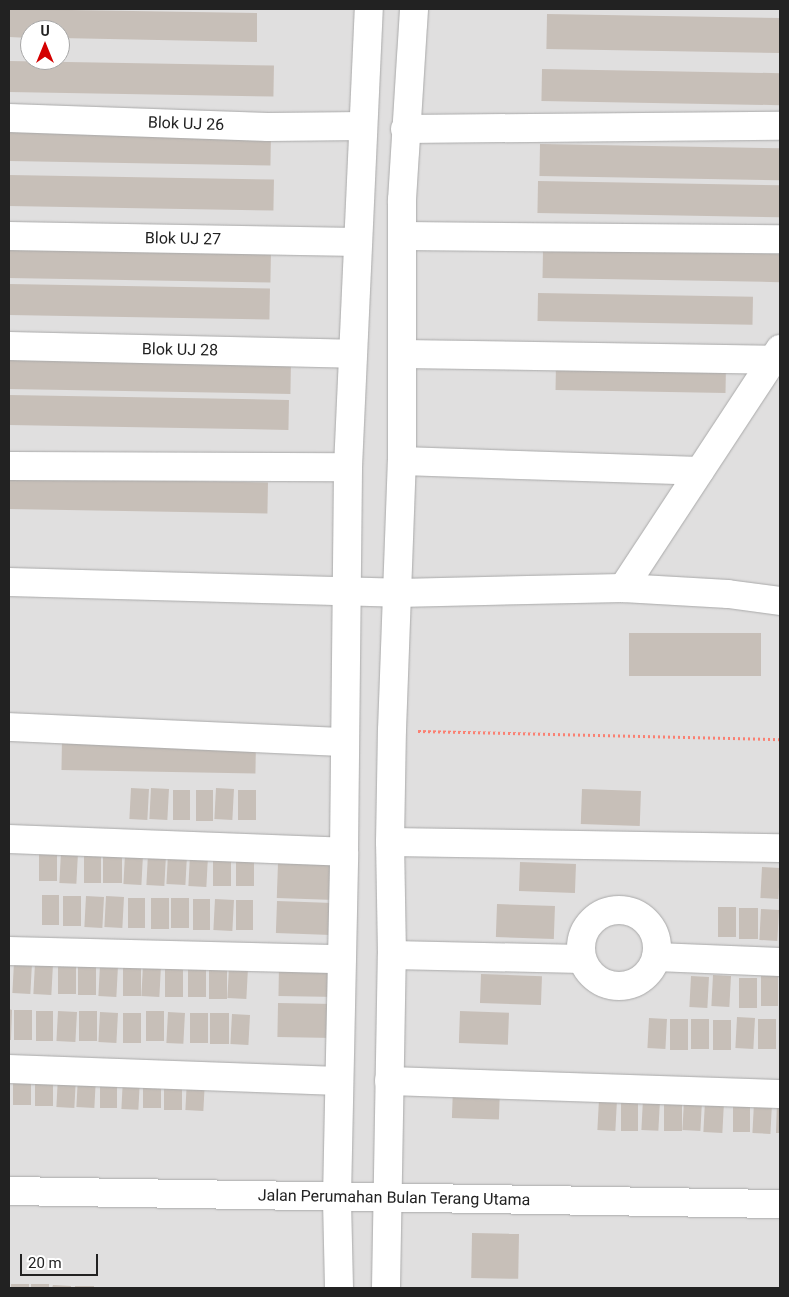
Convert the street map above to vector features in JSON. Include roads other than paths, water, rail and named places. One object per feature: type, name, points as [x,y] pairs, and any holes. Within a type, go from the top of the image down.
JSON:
[{"type":"street","points":[[339,1288],[337,1198],[348,592],[348,467],[358,206],[369,9]]},
{"type":"street","points":[[386,1288],[392,955],[390,842],[392,730],[402,462],[402,208],[405,130],[414,9]]},
{"type":"street","name":"Blok UJ 26","points":[[9,118],[268,126],[363,126]]},
{"type":"street","points":[[405,130],[780,126]]},
{"type":"street","points":[[358,206],[402,208]]},
{"type":"street","name":"Blok UJ 27","points":[[9,236],[358,242]]},
{"type":"street","points":[[403,236],[780,239]]},
{"type":"street","name":"Blok UJ 28","points":[[9,346],[352,354]]},
{"type":"street","points":[[402,354],[776,354]]},
{"type":"street","points":[[623,588],[776,354]]},
{"type":"street","points":[[402,462],[700,471]]},
{"type":"street","points":[[9,466],[348,467]]},
{"type":"street","points":[[9,582],[398,593],[623,588],[728,594],[780,601]]},
{"type":"street","points":[[9,727],[344,742]]},
{"type":"street","points":[[9,839],[344,852]]},
{"type":"street","points":[[390,842],[780,848]]},
{"type":"street","points":[[628,910],[646,920],[656,937],[656,957],[646,974],[630,984],[610,985],[593,976],[582,959],[581,939],[590,922],[607,911],[628,910]]},
{"type":"street","points":[[9,952],[342,959]]},
{"type":"street","points":[[392,955],[582,959]]},
{"type":"street","points":[[656,957],[780,962]]},
{"type":"street","points":[[9,1069],[339,1081]]},
{"type":"street","points":[[389,1081],[780,1094]]},
{"type":"street","name":"Jalan Perumahan Bulan Terang Utama","points":[[9,1191],[780,1204]]}]
